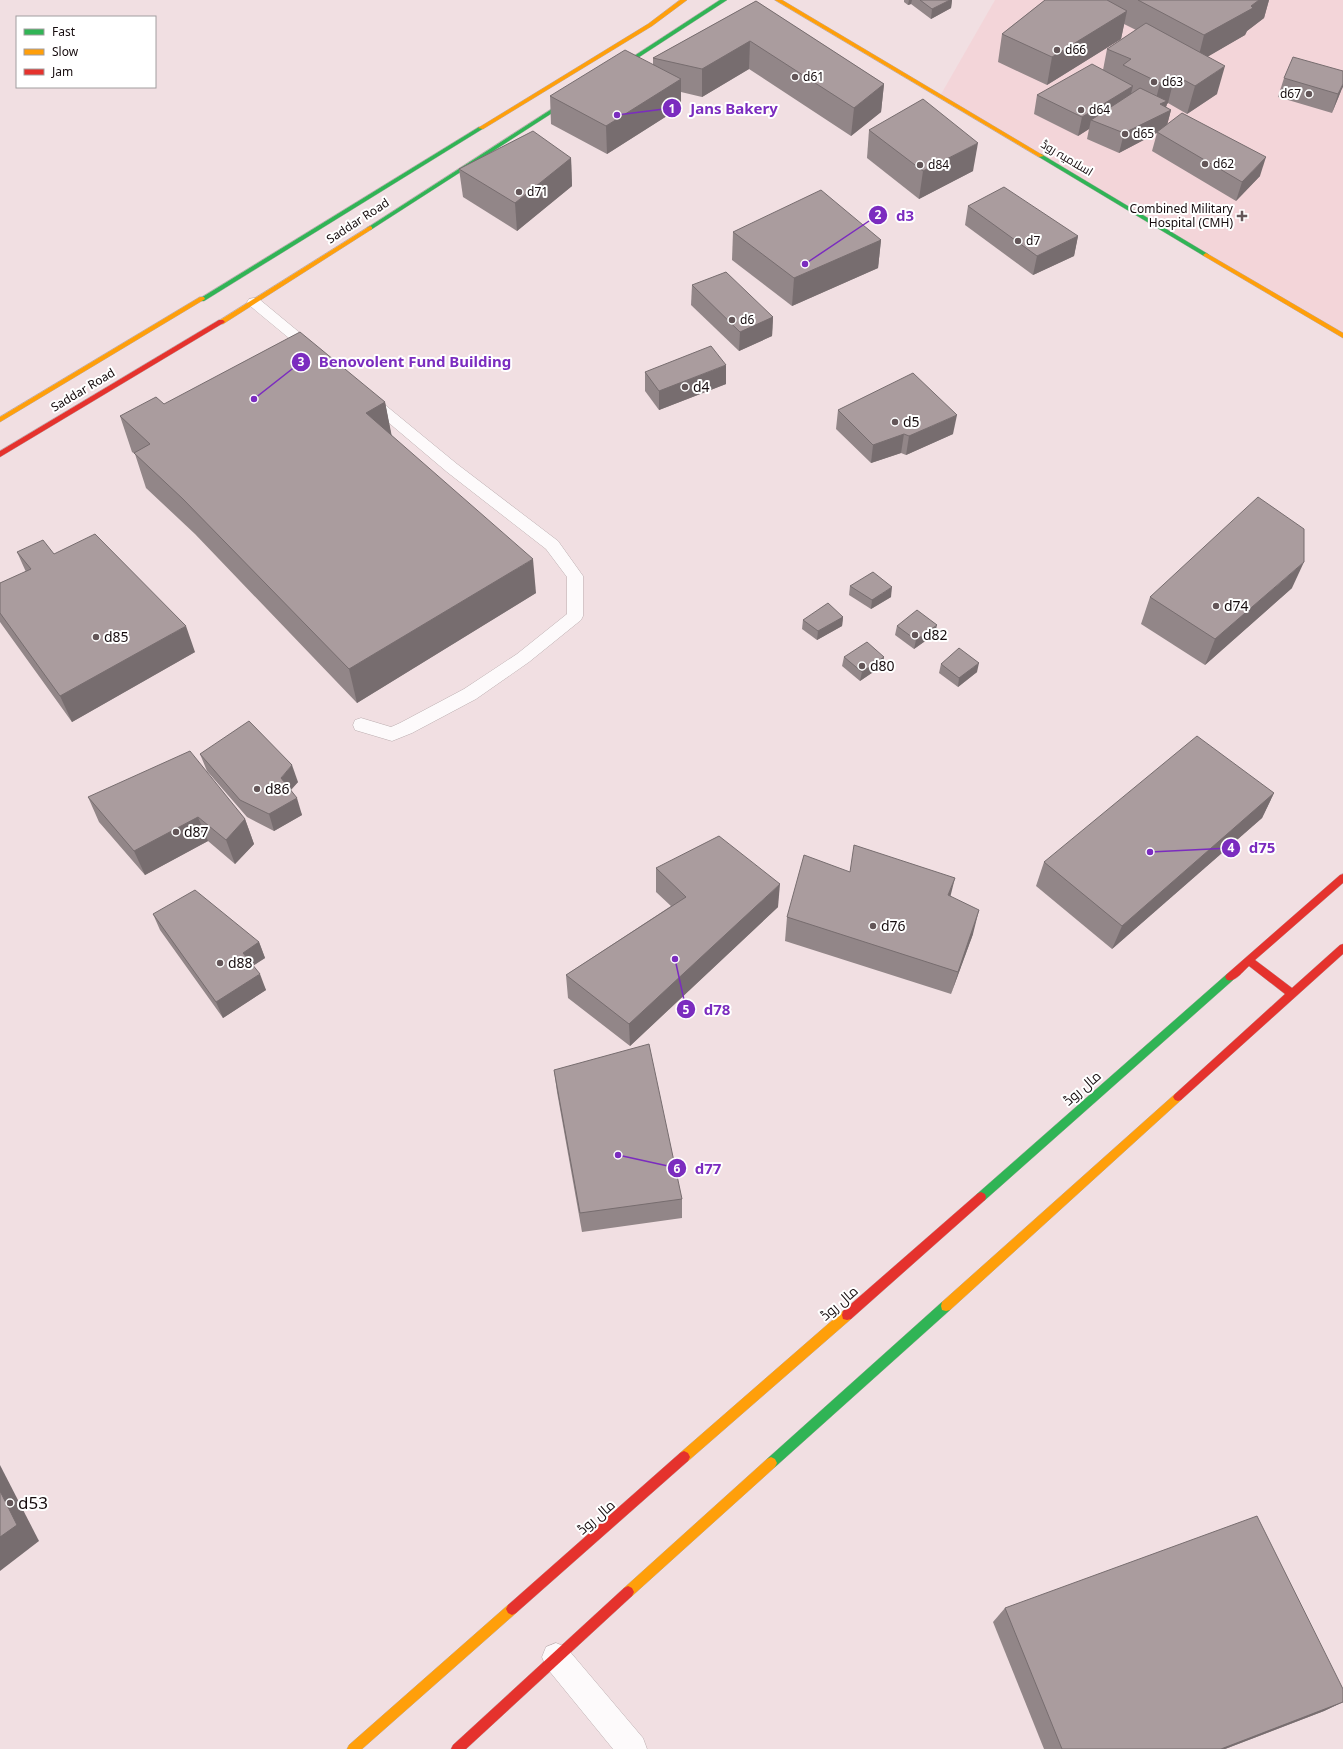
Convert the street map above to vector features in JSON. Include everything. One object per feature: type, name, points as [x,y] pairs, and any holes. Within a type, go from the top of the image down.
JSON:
[{"type":"main road","name":"Saddar Road","points":[[0,420],[148,332],[629,37],[684,0]]},
{"type":"main road","points":[[600,80],[724,0]]},
{"type":"main road","name":"اسلامیہ روڈ","points":[[778,0],[1343,336]]},
{"type":"main road","name":"Saddar Road","points":[[0,454],[254,302],[581,92]]},
{"type":"main road","name":"مال روڈ","points":[[353,1749],[1343,878]]},
{"type":"main road","points":[[457,1749],[556,1657],[1291,993],[1343,948]]},
{"type":"main road","points":[[1248,960],[1291,993]]},
{"type":"street","points":[[556,1657],[632,1749]]},
{"type":"lane","points":[[254,302],[326,362]]},
{"type":"lane","points":[[356,388],[452,468],[552,545],[575,576],[575,616],[523,658],[470,694],[392,734],[361,724]]},
{"type":"shaded area","name":"Combined Military Hospital (CMH)","points":[[995,0],[1343,0],[1343,336],[940,96]]},
{"type":"building","points":[[920,0],[950,0],[932,9]]},
{"type":"building","points":[[1045,0],[1107,0],[1127,11],[1052,57],[1002,34]]},
{"type":"building","points":[[1138,0],[1259,0],[1251,6],[1253,8],[1204,35]]},
{"type":"building","points":[[756,1],[884,84],[854,108],[750,41],[702,69],[653,58]]},
{"type":"building","points":[[1146,23],[1225,66],[1195,86],[1175,75],[1160,83],[1123,65],[1131,59],[1107,49]]},
{"type":"building","points":[[625,50],[681,79],[606,126],[550,96]]},
{"type":"building","points":[[1293,57],[1343,71],[1343,84],[1338,94],[1284,78]]},
{"type":"building","points":[[1092,64],[1133,86],[1082,117],[1037,95]]},
{"type":"building","points":[[1140,88],[1167,101],[1160,104],[1171,110],[1124,133],[1091,120]]},
{"type":"building","points":[[923,99],[978,143],[923,171],[869,130]]},
{"type":"building","points":[[1182,113],[1266,157],[1242,182],[1157,132]]},
{"type":"building","points":[[533,131],[571,158],[515,203],[459,169]]},
{"type":"building","points":[[1004,187],[1078,236],[1037,256],[968,206]]},
{"type":"building","points":[[821,190],[881,240],[794,278],[733,232]]},
{"type":"building","points":[[726,272],[773,317],[740,332],[692,285]]},
{"type":"building","points":[[300,332],[385,402],[366,413],[533,559],[349,669],[183,499],[134,453],[150,444],[120,416],[156,397],[164,404]]},
{"type":"building","points":[[711,346],[726,365],[659,391],[645,372]]},
{"type":"building","points":[[913,373],[957,415],[909,436],[904,434],[873,445],[838,410]]},
{"type":"building","name":"d74","points":[[1258,497],[1304,529],[1304,562],[1215,639],[1150,597]]},
{"type":"building","name":"d85","points":[[95,534],[186,626],[60,696],[0,613],[0,583],[31,569],[17,552],[43,540],[54,554]]},
{"type":"building","points":[[873,572],[892,587],[872,600],[850,586]]},
{"type":"building","points":[[828,603],[843,617],[818,631],[803,620]]},
{"type":"building","points":[[917,610],[937,625],[916,640],[897,626]]},
{"type":"building","points":[[867,642],[884,657],[862,672],[844,657]]},
{"type":"building","points":[[959,648],[979,663],[959,678],[941,664]]},
{"type":"building","name":"d86","points":[[249,721],[292,765],[281,778],[297,798],[269,814],[240,800],[200,754]]},
{"type":"building","points":[[1197,736],[1274,793],[1122,926],[1044,862]]},
{"type":"building","points":[[190,751],[245,819],[226,840],[198,817],[134,851],[88,797]]},
{"type":"building","points":[[719,836],[780,884],[629,1024],[566,975],[686,897],[656,868]]},
{"type":"building","name":"d76","points":[[854,845],[955,878],[948,895],[979,910],[958,972],[787,917],[804,855],[850,872]]},
{"type":"building","name":"d88","points":[[195,890],[259,942],[243,953],[260,974],[216,1002],[153,914]]},
{"type":"building","points":[[649,1044],[682,1199],[580,1213],[554,1070]]},
{"type":"building","points":[[0,1491],[17,1525],[0,1537]]},
{"type":"building","points":[[1257,1516],[1343,1689],[1343,1702],[1221,1749],[1062,1749],[1005,1608]]},
{"type":"traffic: fast","points":[[611,73],[724,0]]},
{"type":"traffic: fast","points":[[370,228],[575,96]]},
{"type":"traffic: fast","points":[[202,299],[481,128]]},
{"type":"traffic: fast","points":[[1041,156],[1206,255]]},
{"type":"traffic: fast","points":[[981,1197],[1230,977]]},
{"type":"traffic: fast","points":[[771,1463],[946,1306]]},
{"type":"traffic: slow","points":[[481,128],[650,25],[684,0]]},
{"type":"traffic: slow","points":[[778,0],[1041,156]]},
{"type":"traffic: slow","points":[[221,322],[370,228]]},
{"type":"traffic: slow","points":[[1206,255],[1343,336]]},
{"type":"traffic: slow","points":[[0,420],[202,299]]},
{"type":"traffic: slow","points":[[946,1306],[1178,1097]]},
{"type":"traffic: slow","points":[[684,1457],[847,1315]]},
{"type":"traffic: slow","points":[[628,1592],[771,1463]]},
{"type":"traffic: slow","points":[[353,1749],[512,1609]]},
{"type":"traffic: jam","points":[[0,454],[221,322]]},
{"type":"traffic: jam","points":[[1230,977],[1343,878]]},
{"type":"traffic: jam","points":[[1178,1097],[1343,948]]},
{"type":"traffic: jam","points":[[1248,960],[1291,993]]},
{"type":"traffic: jam","points":[[847,1315],[981,1197]]},
{"type":"traffic: jam","points":[[512,1609],[684,1457]]},
{"type":"traffic: jam","points":[[457,1749],[628,1592]]},
{"type":"place","name":"d66","points":[[1057,50]]},
{"type":"place","name":"d61","points":[[795,77]]},
{"type":"place","name":"d63","points":[[1154,82]]},
{"type":"place","name":"d67","points":[[1309,94]]},
{"type":"place","name":"d64","points":[[1081,110]]},
{"type":"place","name":"Jans Bakery","points":[[617,115]]},
{"type":"place","name":"d65","points":[[1125,134]]},
{"type":"place","name":"d62","points":[[1205,164]]},
{"type":"place","name":"d84","points":[[920,165]]},
{"type":"place","name":"d71","points":[[519,192]]},
{"type":"place","name":"Combined Military Hospital (CMH)","points":[[1242,216]]},
{"type":"place","name":"d7","points":[[1018,241]]},
{"type":"place","name":"d3","points":[[805,264]]},
{"type":"place","name":"d6","points":[[732,320]]},
{"type":"place","name":"d4","points":[[685,387]]},
{"type":"place","name":"Benovolent Fund Building","points":[[254,399]]},
{"type":"place","name":"d5","points":[[895,422]]},
{"type":"place","name":"d74","points":[[1216,606]]},
{"type":"place","name":"d82","points":[[915,635]]},
{"type":"place","name":"d85","points":[[96,637]]},
{"type":"place","name":"d80","points":[[862,666]]},
{"type":"place","name":"d86","points":[[257,789]]},
{"type":"place","name":"d87","points":[[176,832]]},
{"type":"place","name":"d75","points":[[1150,852]]},
{"type":"place","name":"d76","points":[[873,926]]},
{"type":"place","name":"d78","points":[[675,959]]},
{"type":"place","name":"d88","points":[[220,963]]},
{"type":"place","name":"d77","points":[[618,1155]]},
{"type":"place","name":"d53","points":[[10,1503]]}]
